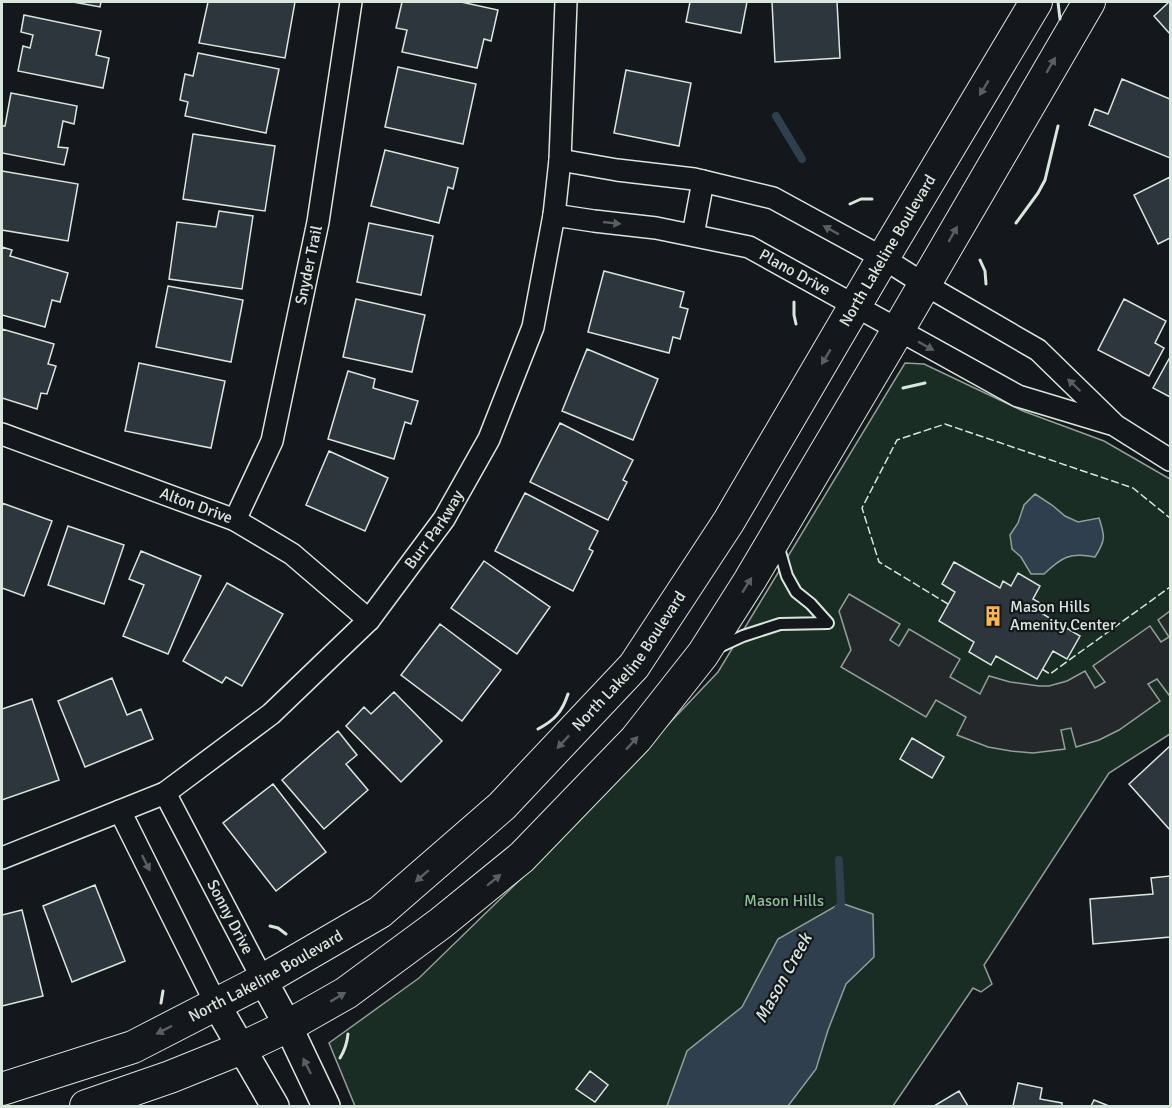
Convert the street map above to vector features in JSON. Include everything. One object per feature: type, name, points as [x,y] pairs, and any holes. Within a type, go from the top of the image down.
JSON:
[{"type":"main road","name":"North Lakeline Boulevard","points":[[2,1089],[133,1047],[264,980],[380,912],[502,806],[634,666],[729,520],[1036,2]]},
{"type":"main road","points":[[86,1107],[242,1048],[288,1026],[355,986],[441,923],[522,857],[636,739],[703,654],[776,536],[1089,2]]},
{"type":"street","name":"Snyder Trail","points":[[235,520],[272,441],[318,222],[351,2]]},
{"type":"street","name":"Burr Parkway","points":[[2,858],[165,793],[271,714],[369,620],[444,519],[489,439],[533,327],[554,215],[560,160],[566,2]]},
{"type":"street","points":[[560,160],[703,181],[773,198],[883,258],[1038,350],[1116,426],[1170,459]]},
{"type":"street","points":[[693,235],[703,181]]},
{"type":"street","name":"Plano Drive","points":[[554,215],[656,228],[749,247],[1017,396],[1116,426]]},
{"type":"street","name":"Alton Drive","points":[[2,434],[235,520],[292,554],[369,620]]},
{"type":"street","name":"Sonny Drive","points":[[165,793],[288,1026],[326,1107]]},
{"type":"street","points":[[120,811],[216,1004],[275,1107]]},
{"type":"lane","points":[[703,654],[743,636],[780,624],[828,623],[793,587],[787,576],[776,536]]},
{"type":"green space","name":"Mason Hills","points":[[905,363],[924,364],[1023,411],[1104,441],[1170,479],[1170,734],[1109,773],[984,965],[992,984],[981,992],[973,988],[893,1106],[355,1106],[329,1043],[419,978],[527,873],[718,672]]},
{"type":"shaded area","points":[[849,594],[900,624],[890,640],[899,646],[909,629],[960,659],[950,677],[980,694],[989,676],[1010,682],[1049,686],[1067,681],[1085,671],[1095,688],[1105,682],[1093,666],[1150,626],[1161,642],[1169,637],[1158,620],[1170,611],[1170,694],[1157,679],[1148,684],[1160,701],[1119,730],[1099,740],[1076,747],[1071,728],[1061,730],[1065,749],[1033,753],[988,747],[957,735],[966,717],[936,700],[926,717],[841,667],[851,650],[839,611]]},
{"type":"water","points":[[1035,494],[1065,516],[1078,522],[1099,518],[1103,538],[1095,557],[1079,555],[1067,557],[1044,574],[1031,574],[1021,557],[1012,549],[1010,535],[1018,523],[1024,505]]},
{"type":"water","points":[[841,903],[873,914],[874,957],[846,984],[816,1069],[788,1106],[667,1106],[687,1051],[742,1007],[778,939]]},
{"type":"building","points":[[73,2],[101,2],[100,7]]},
{"type":"building","points":[[208,2],[295,2],[285,58],[199,43]]},
{"type":"building","points":[[402,2],[461,2],[498,10],[491,41],[484,39],[477,68],[402,52],[407,30],[396,28]]},
{"type":"building","points":[[690,2],[747,2],[741,33],[686,22]]},
{"type":"building","points":[[772,2],[837,2],[840,58],[775,62]]},
{"type":"building","points":[[1170,2],[1170,34],[1154,16]]},
{"type":"building","points":[[24,15],[101,31],[96,55],[109,58],[103,88],[18,71],[23,46],[30,48],[33,35],[21,32]]},
{"type":"building","points":[[198,53],[279,69],[266,133],[185,116],[188,102],[180,100],[185,74],[193,76]]},
{"type":"building","points":[[398,67],[476,84],[463,144],[385,127]]},
{"type":"building","points":[[626,70],[691,83],[679,146],[614,133]]},
{"type":"building","points":[[1122,79],[1170,99],[1170,158],[1089,125],[1095,109],[1108,114]]},
{"type":"building","points":[[11,93],[77,106],[74,124],[63,121],[58,147],[68,148],[64,165],[2,153],[2,126],[5,126]]},
{"type":"building","points":[[193,134],[275,146],[265,211],[183,199]]},
{"type":"building","points":[[385,150],[458,168],[453,189],[448,187],[439,223],[371,206]]},
{"type":"building","points":[[2,171],[78,184],[68,241],[2,230]]},
{"type":"building","points":[[1170,177],[1170,238],[1158,244],[1134,195]]},
{"type":"building","points":[[219,211],[253,216],[242,289],[169,279],[177,222],[216,227]]},
{"type":"building","points":[[369,223],[433,236],[421,295],[357,282]]},
{"type":"building","points":[[2,247],[12,250],[10,256],[68,273],[60,302],[52,300],[45,327],[2,315]]},
{"type":"building","points":[[604,271],[684,292],[680,307],[688,309],[680,339],[673,337],[669,353],[588,332]]},
{"type":"building","points":[[168,286],[243,300],[231,362],[156,347]]},
{"type":"building","points":[[356,299],[425,315],[412,372],[343,357]]},
{"type":"building","points":[[1124,299],[1166,321],[1155,343],[1164,348],[1149,376],[1098,350]]},
{"type":"building","points":[[2,329],[54,344],[48,364],[56,366],[47,394],[41,393],[37,409],[2,398]]},
{"type":"building","points":[[587,349],[658,379],[633,440],[562,411]]},
{"type":"building","points":[[1170,357],[1170,397],[1153,388]]},
{"type":"building","points":[[139,363],[225,381],[211,448],[125,431]]},
{"type":"building","points":[[348,371],[375,379],[373,388],[418,401],[411,424],[405,422],[394,459],[328,439]]},
{"type":"building","points":[[560,423],[633,460],[623,480],[627,482],[608,520],[530,482]]},
{"type":"building","points":[[329,451],[388,478],[365,531],[306,505]]},
{"type":"building","points":[[525,493],[598,531],[589,549],[593,551],[573,591],[495,551]]},
{"type":"building","points":[[2,503],[52,521],[24,596],[2,588]]},
{"type":"building","points":[[68,526],[124,545],[104,604],[48,585]]},
{"type":"building","points":[[141,551],[201,576],[168,654],[123,636],[144,585],[129,579]]},
{"type":"building","points":[[484,561],[550,607],[517,654],[451,608]]},
{"type":"building","name":"Mason Hills Amenity Center","points":[[954,562],[1000,588],[1003,581],[1011,586],[1018,573],[1040,586],[1033,599],[1040,603],[1036,610],[1080,636],[1067,659],[1053,651],[1037,679],[996,656],[991,665],[969,652],[974,642],[939,621],[955,592],[942,584]]},
{"type":"building","points":[[227,583],[283,614],[242,686],[226,677],[222,683],[183,661]]},
{"type":"building","points":[[440,624],[501,670],[462,721],[401,675]]},
{"type":"building","points":[[112,678],[127,715],[141,709],[153,739],[85,767],[58,701]]},
{"type":"building","points":[[394,692],[442,741],[401,782],[346,726],[364,707],[371,714]]},
{"type":"building","points":[[32,699],[59,780],[2,800],[2,709]]},
{"type":"building","points":[[338,731],[357,755],[346,764],[368,790],[324,829],[282,780]]},
{"type":"building","points":[[912,738],[944,757],[932,778],[900,759]]},
{"type":"building","points":[[1170,746],[1170,830],[1129,784]]},
{"type":"building","points":[[273,784],[326,852],[276,891],[223,823]]},
{"type":"building","points":[[1170,876],[1170,937],[1093,944],[1090,899],[1153,894],[1151,878]]},
{"type":"building","points":[[95,885],[125,961],[72,982],[43,906]]},
{"type":"building","points":[[22,910],[43,996],[2,1006],[2,915]]},
{"type":"building","points":[[590,1071],[608,1085],[595,1102],[576,1089]]},
{"type":"building","points":[[1018,1083],[1042,1088],[1040,1099],[1062,1103],[1062,1106],[1013,1106]]},
{"type":"building","points":[[959,1091],[968,1106],[934,1106]]},
{"type":"building","points":[[1094,1100],[1109,1106],[1091,1106]]},
{"type":"waterway","name":"Mason Creek","points":[[776,116],[802,159]]},
{"type":"waterway","name":"Mason Creek","points":[[837,911],[841,903],[839,860]]},
{"type":"fence","points":[[948,604],[879,562],[862,508],[897,440],[945,424],[1133,488],[1170,518]]},
{"type":"fence","points":[[1042,669],[1050,674],[1170,587]]},
{"type":"wall","points":[[1058,2],[1060,19]]},
{"type":"wall","points":[[1016,223],[1045,180],[1058,126]]},
{"type":"wall","points":[[850,204],[861,199],[872,199]]},
{"type":"wall","points":[[980,260],[985,271],[986,284]]},
{"type":"wall","points":[[794,302],[796,324]]},
{"type":"wall","points":[[903,388],[925,383]]},
{"type":"wall","points":[[538,729],[557,715],[568,694]]},
{"type":"wall","points":[[270,926],[286,934]]},
{"type":"wall","points":[[161,1003],[163,991]]},
{"type":"wall","points":[[340,1058],[346,1047],[348,1034]]},
{"type":"place","name":"Mason Hills Amenity Center","points":[[993,616]]}]
